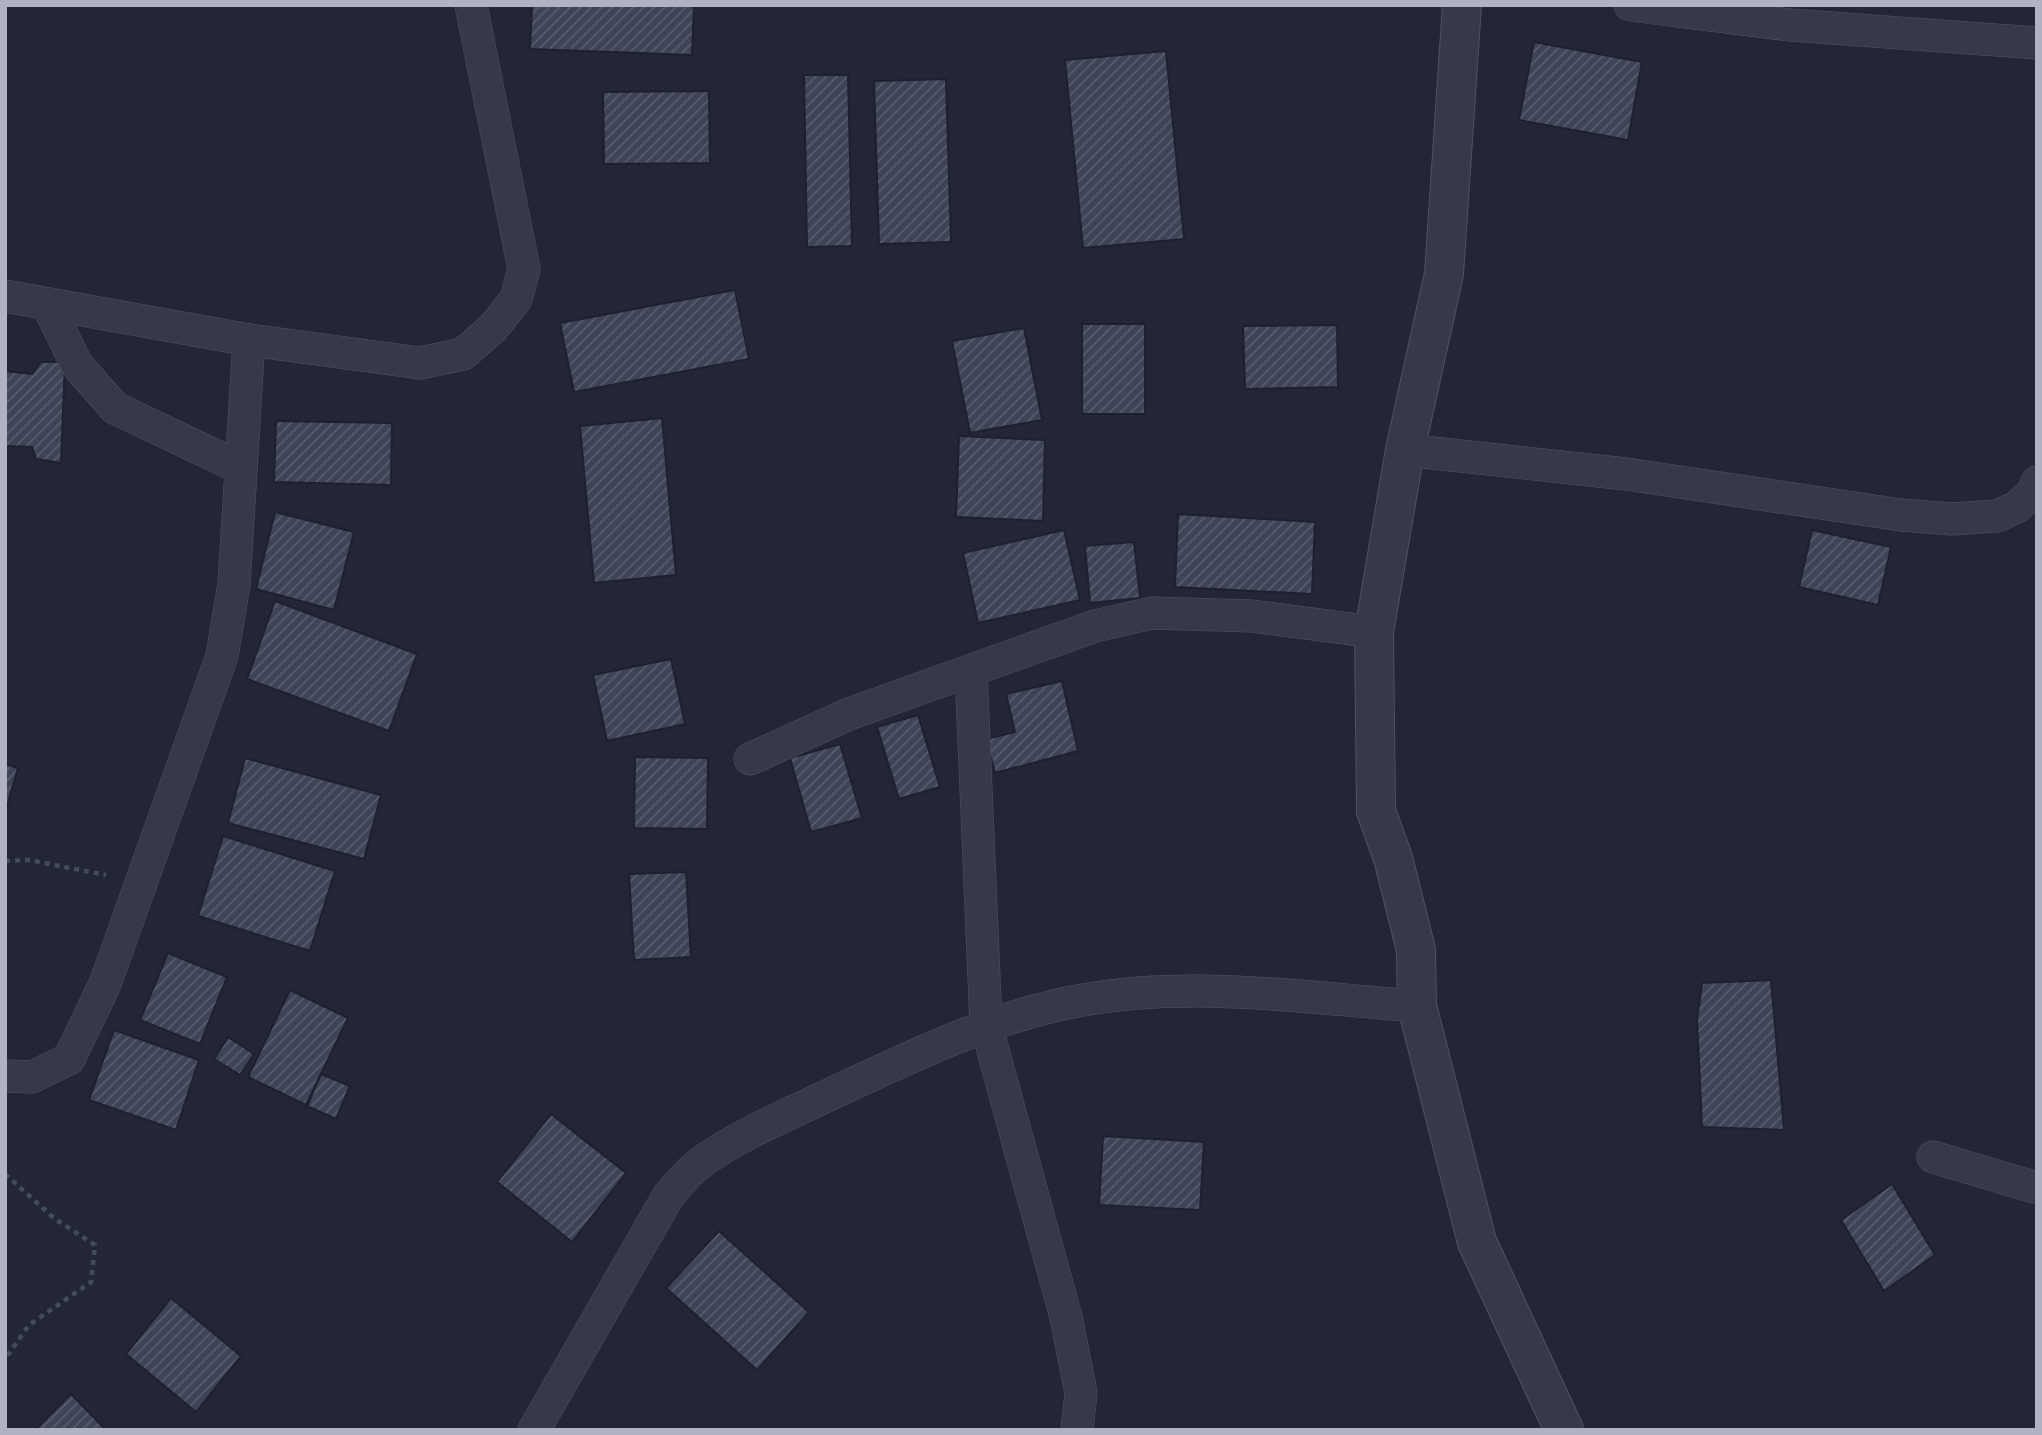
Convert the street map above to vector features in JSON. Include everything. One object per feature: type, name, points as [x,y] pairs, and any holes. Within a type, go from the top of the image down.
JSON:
[{"type":"street","points":[[5,296],[249,340],[420,363],[463,354],[493,328],[516,299],[524,269],[471,5]]},
{"type":"street","points":[[1462,5],[1444,274],[1405,450],[1374,632],[1376,811],[1393,858],[1416,950],[1417,1006],[1477,1242],[1564,1430]]},
{"type":"street","points":[[1630,5],[1790,25],[2037,43]]},
{"type":"street","points":[[47,304],[77,365],[115,408],[241,468]]},
{"type":"street","points":[[5,1076],[32,1077],[69,1059],[105,984],[222,656],[234,584],[249,340]]},
{"type":"street","points":[[1405,450],[1626,474],[1900,515],[1952,519],[1997,516],[2017,507],[2034,491],[2037,482]]},
{"type":"street","points":[[750,759],[849,714],[1095,626],[1152,613],[1252,616],[1374,632]]},
{"type":"street","points":[[971,670],[986,1026],[1066,1317],[1081,1393],[1077,1430]]},
{"type":"street","points":[[534,1430],[669,1195],[698,1165],[770,1123],[895,1064],[986,1026],[1083,1000],[1160,993],[1245,993],[1417,1006]]},
{"type":"street","points":[[1933,1157],[2037,1188]]},
{"type":"path","points":[[5,861],[29,860],[141,882]]},
{"type":"path","points":[[5,1174],[55,1219],[95,1245],[91,1282],[29,1325],[5,1359]]},
{"type":"building","points":[[532,5],[694,5],[692,55],[530,49]]},
{"type":"building","points":[[1534,42],[1642,62],[1628,140],[1519,120]]},
{"type":"building","points":[[1166,51],[1184,239],[1083,248],[1065,60]]},
{"type":"building","points":[[804,75],[848,75],[852,246],[807,247]]},
{"type":"building","points":[[946,79],[951,242],[879,244],[874,81]]},
{"type":"building","points":[[709,91],[710,163],[604,164],[603,92]]},
{"type":"building","points":[[735,290],[749,359],[574,392],[560,323]]},
{"type":"building","points":[[1082,324],[1145,324],[1145,414],[1082,414]]},
{"type":"building","points":[[1337,325],[1338,387],[1245,389],[1243,326]]},
{"type":"building","points":[[1024,328],[1042,420],[970,433],[952,341]]},
{"type":"building","points":[[41,362],[65,362],[61,463],[36,459],[32,447],[5,446],[5,371],[32,374]]},
{"type":"building","points":[[662,418],[676,575],[594,583],[580,426]]},
{"type":"building","points":[[276,421],[392,423],[391,485],[274,482]]},
{"type":"building","points":[[959,436],[1045,440],[1043,521],[956,517]]},
{"type":"building","points":[[275,512],[354,532],[334,610],[256,589]]},
{"type":"building","points":[[1178,514],[1315,522],[1312,594],[1175,587]]},
{"type":"building","points":[[1064,530],[1080,600],[978,623],[963,553]]},
{"type":"building","points":[[1812,530],[1891,547],[1878,605],[1799,587]]},
{"type":"building","points":[[1134,542],[1140,598],[1090,603],[1085,546]]},
{"type":"building","points":[[275,601],[417,654],[389,731],[247,679]]},
{"type":"building","points":[[671,659],[685,724],[607,741],[593,675]]},
{"type":"building","points":[[1062,681],[1078,751],[995,773],[986,739],[1015,732],[1006,694]]},
{"type":"building","points":[[918,715],[940,787],[899,799],[877,727]]},
{"type":"building","points":[[840,744],[862,818],[811,832],[790,758]]},
{"type":"building","points":[[635,757],[708,758],[707,829],[634,828]]},
{"type":"building","points":[[245,758],[381,795],[364,859],[228,823]]},
{"type":"building","points":[[5,764],[18,768],[5,813]]},
{"type":"building","points":[[223,836],[335,871],[310,951],[198,916]]},
{"type":"building","points":[[686,872],[691,957],[634,960],[629,874]]},
{"type":"building","points":[[168,953],[227,977],[200,1044],[140,1020]]},
{"type":"building","points":[[1771,980],[1784,1130],[1702,1127],[1697,1020],[1702,983]]},
{"type":"building","points":[[290,990],[348,1018],[306,1105],[248,1077]]},
{"type":"building","points":[[114,1030],[199,1060],[176,1130],[89,1100]]},
{"type":"building","points":[[228,1037],[254,1054],[240,1075],[214,1059]]},
{"type":"building","points":[[321,1074],[350,1086],[336,1119],[307,1106]]},
{"type":"building","points":[[551,1114],[626,1173],[572,1242],[497,1182]]},
{"type":"building","points":[[1103,1136],[1204,1142],[1200,1210],[1099,1205]]},
{"type":"building","points":[[1892,1184],[1935,1255],[1884,1291],[1841,1220]]},
{"type":"building","points":[[719,1231],[809,1312],[757,1370],[666,1288]]},
{"type":"building","points":[[171,1298],[241,1356],[196,1412],[126,1354]]},
{"type":"building","points":[[71,1394],[106,1430],[35,1430]]}]
